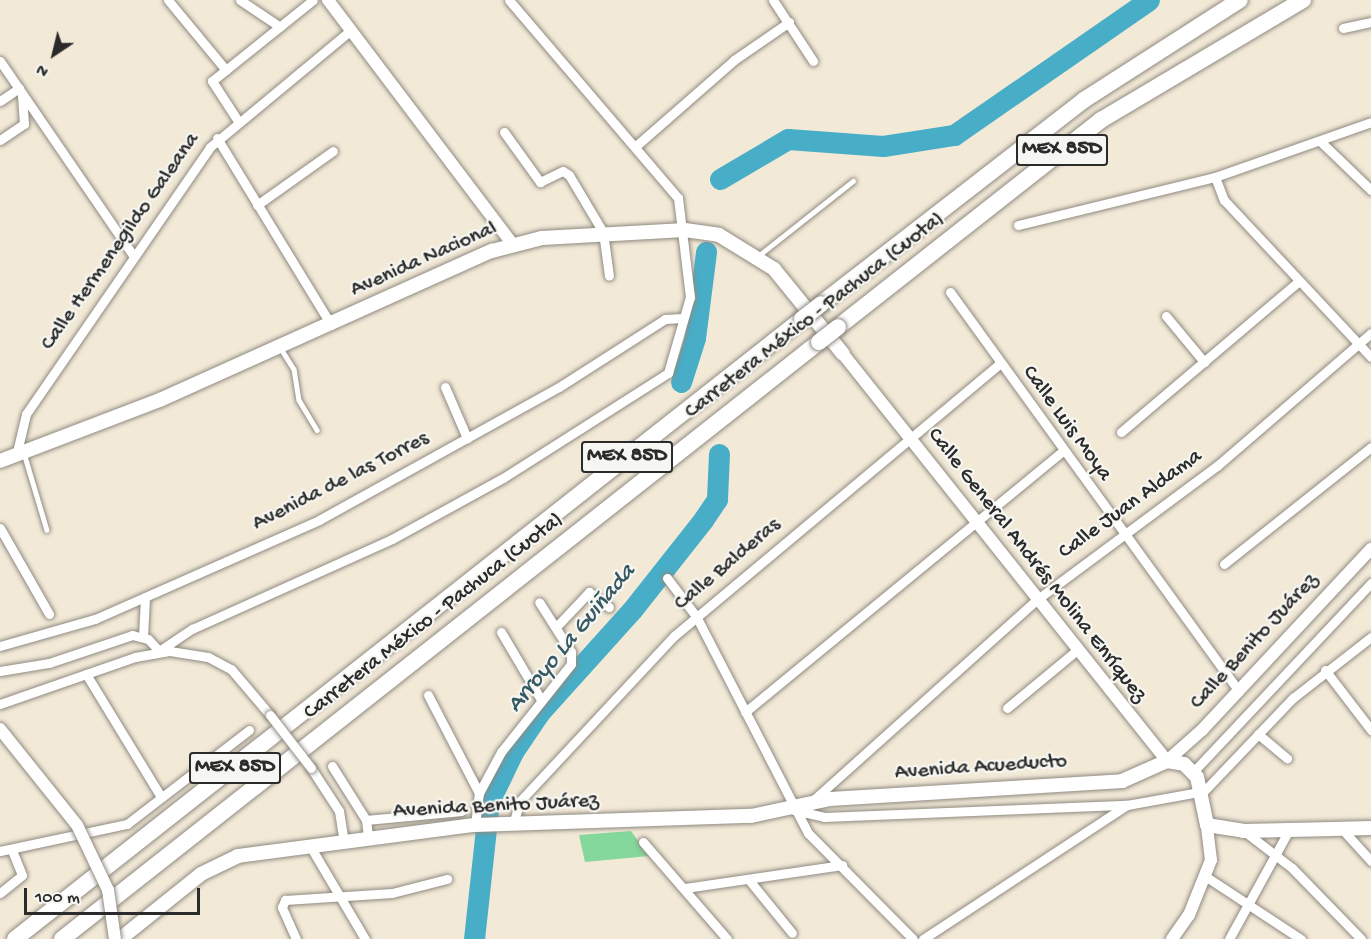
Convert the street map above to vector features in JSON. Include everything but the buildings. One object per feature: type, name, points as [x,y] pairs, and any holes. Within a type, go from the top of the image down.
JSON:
[{"type":"highway","name":"Carretera México - Pachuca (Cuota)","points":[[15,939],[1084,99],[1240,0]]},
{"type":"highway","name":"Carretera México - Pachuca (Cuota)","points":[[62,939],[1110,114],[1303,0]]},
{"type":"main road","name":"Avenida Nacional","points":[[0,461],[280,347],[512,243],[603,232],[685,230],[719,235],[758,256],[788,282],[843,354]]},
{"type":"main road","name":"Calle General Andrés Molina Enríquez","points":[[1167,761],[1193,772]]},
{"type":"main road","name":"Avenida Acueducto","points":[[794,810],[830,799],[1122,781],[1167,761]]},
{"type":"main road","points":[[1193,772],[1204,791],[1207,825],[1244,831],[1371,828]]},
{"type":"main road","name":"Avenida Benito Juárez","points":[[120,939],[215,865],[310,846],[368,836],[477,825],[794,810]]},
{"type":"street","points":[[168,0],[226,70]]},
{"type":"street","points":[[240,0],[280,27]]},
{"type":"street","points":[[238,121],[211,85],[226,70],[313,0]]},
{"type":"street","points":[[328,0],[512,243]]},
{"type":"street","points":[[0,704],[159,651],[192,629],[392,540],[657,383],[670,368],[682,318],[690,297],[685,230],[674,190],[509,0]]},
{"type":"street","points":[[772,0],[789,22],[813,61]]},
{"type":"street","points":[[636,145],[734,60],[789,22]]},
{"type":"street","points":[[1343,28],[1371,22]]},
{"type":"street","name":"Calle Hermenegildo Galeana","points":[[20,454],[26,414],[217,138],[351,30]]},
{"type":"street","points":[[0,61],[134,257]]},
{"type":"street","points":[[0,101],[20,90]]},
{"type":"street","points":[[0,140],[25,122],[20,90]]},
{"type":"street","points":[[1018,225],[1215,177],[1371,122]]},
{"type":"street","points":[[504,132],[540,182],[563,171],[569,175],[603,232],[609,276]]},
{"type":"street","points":[[217,138],[331,324]]},
{"type":"street","points":[[1320,141],[1371,190]]},
{"type":"street","points":[[257,205],[333,151]]},
{"type":"street","points":[[1215,177],[1224,200],[1371,357]]},
{"type":"street","points":[[1120,432],[1299,281]]},
{"type":"street","name":"Calle Luis Moya","points":[[950,292],[1122,535],[1239,691]]},
{"type":"street","points":[[1166,316],[1204,362]]},
{"type":"street","name":"Avenida de las Torres","points":[[0,646],[66,630],[319,520],[467,438],[665,319],[682,318]]},
{"type":"street","name":"Calle Juan Aldama","points":[[809,805],[1035,601],[1249,441],[1371,333]]},
{"type":"street","name":"Calle General Andrés Molina Enríquez","points":[[843,354],[1035,601],[1167,761]]},
{"type":"street","name":"Calle Balderas","points":[[507,824],[520,801],[557,758],[696,615],[999,364]]},
{"type":"street","points":[[445,387],[467,438]]},
{"type":"street","points":[[1224,564],[1371,447]]},
{"type":"street","points":[[745,712],[1063,451]]},
{"type":"street","points":[[0,528],[49,614]]},
{"type":"street","name":"Calle Benito Juárez","points":[[1167,761],[1239,691],[1371,549]]},
{"type":"street","points":[[667,578],[696,615],[794,810],[808,833],[913,939]]},
{"type":"street","points":[[1193,772],[1371,583]]},
{"type":"street","points":[[557,626],[591,591],[609,607]]},
{"type":"street","points":[[143,637],[145,597]]},
{"type":"street","points":[[477,825],[479,793],[540,698],[572,658],[557,626],[539,602]]},
{"type":"street","points":[[501,632],[540,698]]},
{"type":"street","points":[[0,671],[49,663],[123,637],[143,637],[159,651],[219,662],[270,715],[311,768],[339,811],[344,841]]},
{"type":"street","points":[[794,810],[825,817],[1126,805],[1204,791],[1218,783],[1258,734],[1325,670],[1371,637]]},
{"type":"street","points":[[1007,708],[1076,651]]},
{"type":"street","points":[[1325,670],[1371,730]]},
{"type":"street","points":[[86,674],[161,797]]},
{"type":"street","points":[[428,695],[479,793]]},
{"type":"street","points":[[0,729],[77,825],[108,890],[115,939]]},
{"type":"street","points":[[0,850],[12,850],[113,829],[161,797],[249,730]]},
{"type":"street","points":[[1258,734],[1287,758]]},
{"type":"street","points":[[332,766],[366,820],[368,836]]},
{"type":"street","points":[[923,939],[1126,805]]},
{"type":"street","points":[[366,820],[462,811]]},
{"type":"street","points":[[1172,939],[1205,876],[1211,856],[1207,825]]},
{"type":"street","points":[[1341,828],[1371,861]]},
{"type":"street","points":[[1229,939],[1289,830]]},
{"type":"street","points":[[1244,831],[1275,856],[1361,939]]},
{"type":"street","points":[[643,842],[727,939]]},
{"type":"street","points":[[310,846],[365,939]]},
{"type":"street","points":[[0,893],[22,875],[12,850]]},
{"type":"street","points":[[685,888],[842,865]]},
{"type":"street","points":[[1205,876],[1250,904],[1296,938]]},
{"type":"street","points":[[296,939],[283,902],[392,893],[447,879]]},
{"type":"street","points":[[749,880],[792,933]]},
{"type":"lane","points":[[758,256],[853,181]]},
{"type":"lane","points":[[280,347],[294,369],[299,400],[317,430]]},
{"type":"lane","points":[[20,454],[47,530]]},
{"type":"green space","points":[[631,831],[649,856],[585,862],[579,835]]},
{"type":"waterway","points":[[720,179],[788,139],[883,146],[954,135],[1149,0]]},
{"type":"waterway","points":[[681,382],[695,338],[706,252]]},
{"type":"waterway","name":"Arroyo La Guiñada","points":[[474,939],[489,802],[513,752],[540,712],[632,610],[703,520],[717,499],[719,454]]}]
